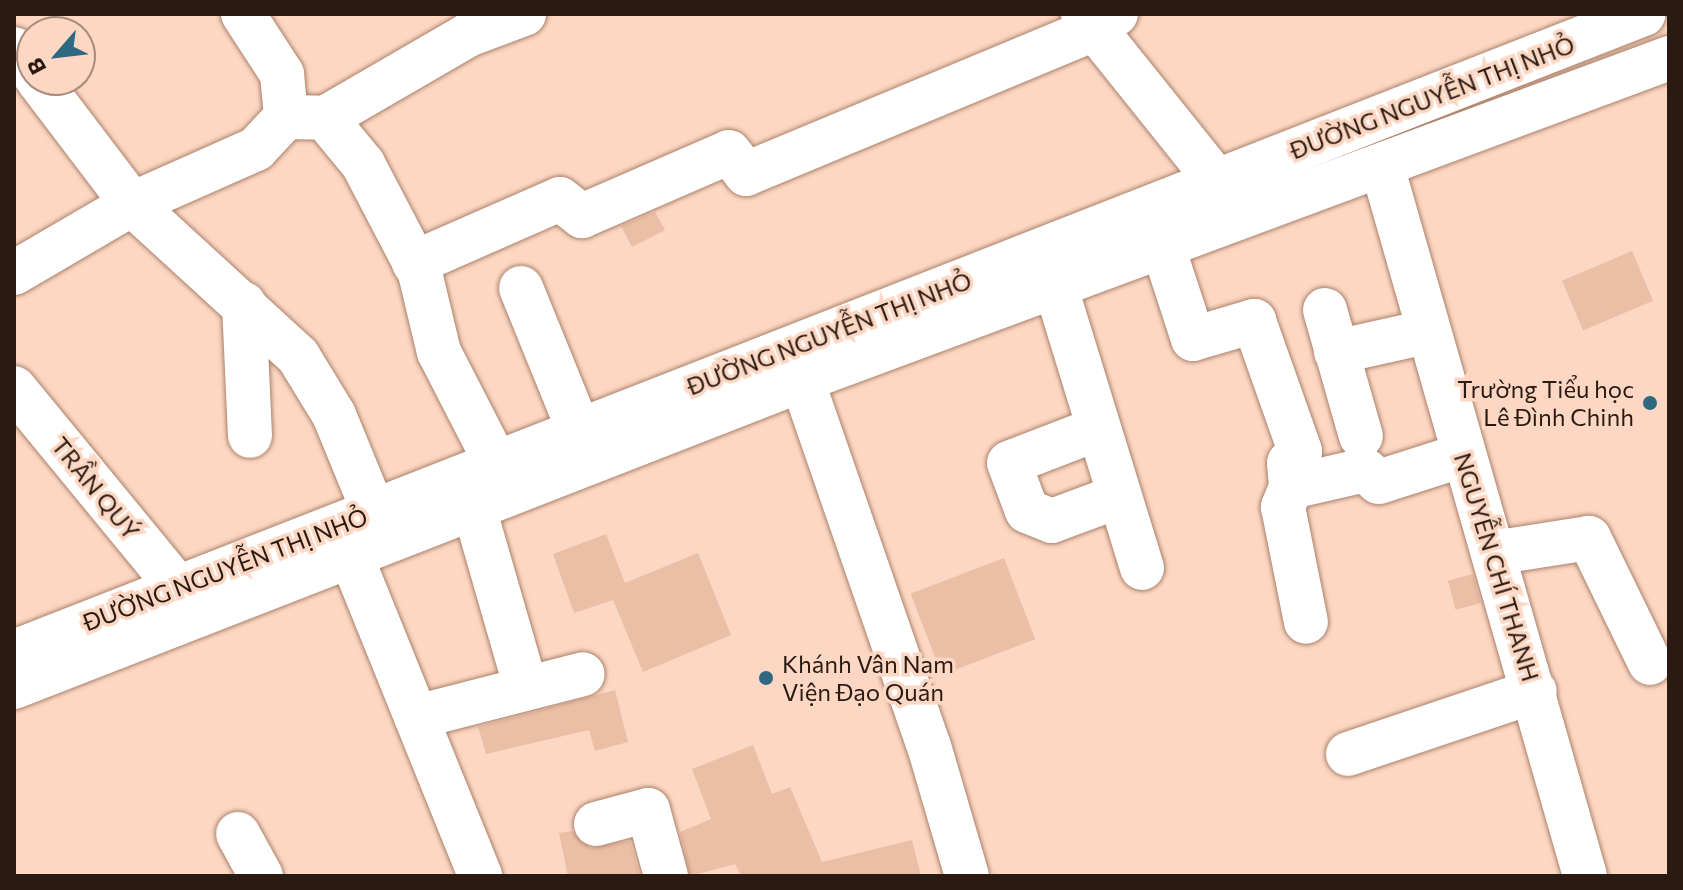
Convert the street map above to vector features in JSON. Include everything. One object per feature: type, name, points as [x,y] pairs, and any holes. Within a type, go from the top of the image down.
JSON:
[{"type":"main road","points":[[243,14],[306,117],[363,164],[414,263],[439,352],[496,463]]},
{"type":"main road","points":[[14,273],[132,204],[256,149],[466,24],[524,14]]},
{"type":"main road","name":"ĐƯỜNG NGUYỄN THỊ NHỎ","points":[[14,687],[189,601],[363,533],[496,463],[1644,14]]},
{"type":"main road","points":[[414,263],[560,199],[582,216],[729,152],[746,174],[1098,19],[1244,215]]},
{"type":"main road","name":"ĐƯỜNG NGUYỄN THỊ NHỎ","points":[[363,533],[474,508],[1162,244],[1382,166],[1669,58]]},
{"type":"main road","points":[[50,96],[132,204],[298,356],[334,415],[363,533],[416,717],[480,876]]},
{"type":"main road","name":"NGUYỄN CHÍ THANH","points":[[1370,121],[1426,332],[1535,691],[1571,872]]},
{"type":"main road","points":[[1162,244],[1193,339],[1254,321],[1300,451],[1289,463],[1291,487],[1283,507],[1306,622]]},
{"type":"main road","points":[[1055,285],[1142,568]]},
{"type":"main road","points":[[521,288],[579,431]]},
{"type":"main road","points":[[244,304],[250,436]]},
{"type":"main road","points":[[1325,310],[1361,436]]},
{"type":"main road","points":[[1336,352],[1426,332]]},
{"type":"main road","points":[[802,380],[929,746],[967,876]]},
{"type":"main road","name":"TRẦN QUÝ","points":[[14,388],[189,601]]},
{"type":"main road","points":[[1097,429],[1009,463],[1027,511],[1052,521],[1119,496]]},
{"type":"main road","points":[[1291,487],[1365,470],[1379,482],[1463,455]]},
{"type":"main road","points":[[474,508],[525,685]]},
{"type":"main road","points":[[1493,553],[1589,538],[1650,663]]},
{"type":"main road","name":"ĐƯỜNG NGUYỄN THỊ NHỎ","points":[[14,652],[189,601]]},
{"type":"main road","points":[[416,717],[525,685],[583,674]]},
{"type":"main road","points":[[1348,754],[1535,691]]},
{"type":"main road","points":[[596,824],[648,810],[666,876]]},
{"type":"main road","points":[[238,834],[261,876]]},
{"type":"building","points":[[655,212],[665,230],[632,247],[621,226]]},
{"type":"building","points":[[1632,251],[1653,301],[1583,330],[1562,281]]},
{"type":"building","points":[[606,534],[625,583],[698,553],[731,635],[643,672],[613,600],[574,613],[553,554]]},
{"type":"building","points":[[1004,558],[1035,639],[942,675],[911,594]]},
{"type":"building","points":[[1473,574],[1481,603],[1456,610],[1448,581]]},
{"type":"building","points":[[615,690],[628,742],[595,751],[589,730],[486,754],[478,727]]},
{"type":"building","points":[[753,745],[772,794],[790,787],[822,862],[912,840],[921,876],[741,876],[735,864],[690,876],[680,832],[711,819],[692,769]]},
{"type":"building","points":[[572,831],[590,848],[630,841],[640,876],[568,876],[559,833]]},
{"type":"place","name":"Trường Tiểu học Lê Đình Chinh","points":[[1650,403]]},
{"type":"place","name":"Khánh Vân Nam Viện Đạo Quán","points":[[766,678]]}]
